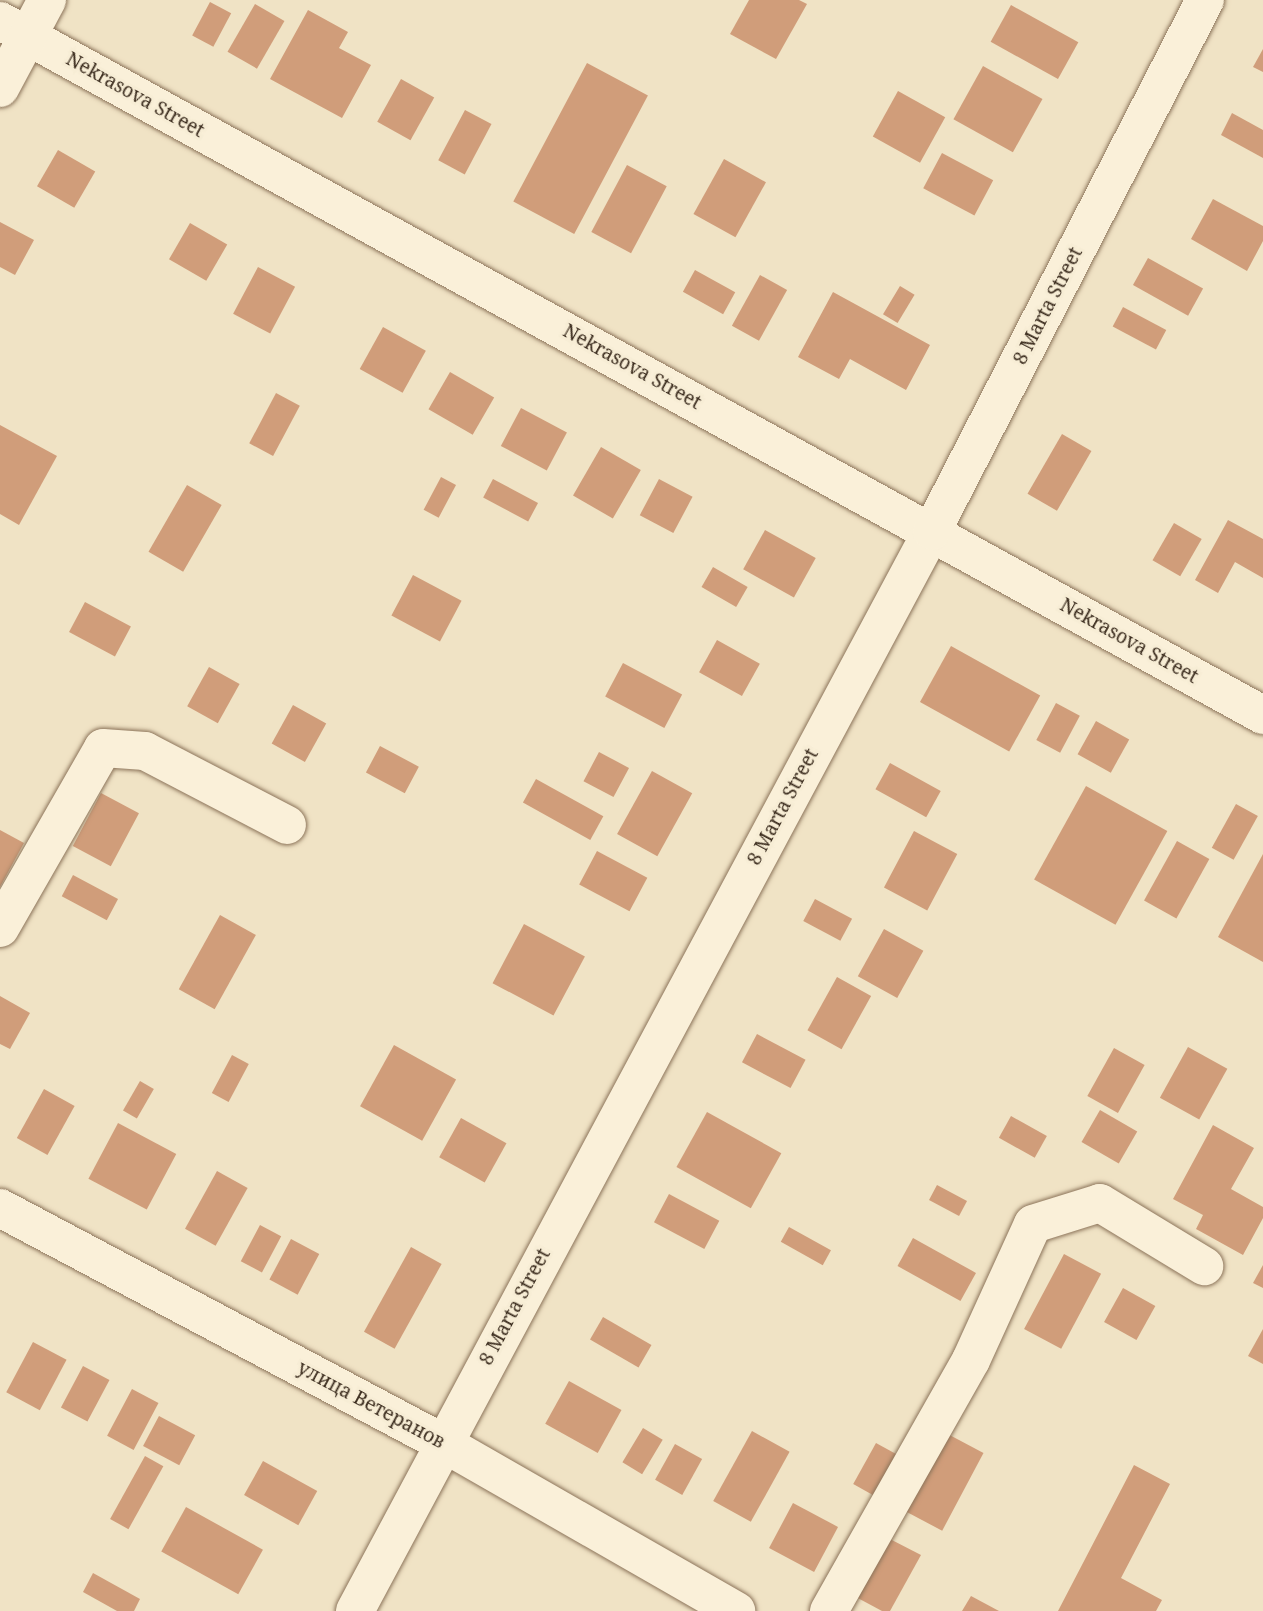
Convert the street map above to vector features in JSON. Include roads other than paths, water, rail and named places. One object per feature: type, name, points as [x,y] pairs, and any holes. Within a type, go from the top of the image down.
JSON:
[{"type":"street","points":[[0,88],[14,29],[47,0]]},
{"type":"street","name":"8 Marta Street","points":[[355,1611],[932,531],[1205,0]]},
{"type":"street","name":"Nekrasova Street","points":[[14,29],[1263,715]]},
{"type":"street","points":[[0,928],[103,748],[145,751],[287,825]]},
{"type":"street","points":[[829,1611],[971,1360],[1033,1224],[1100,1203],[1203,1266]]},
{"type":"street","name":"улица Ветеранов","points":[[0,1208],[443,1443],[736,1611]]}]
